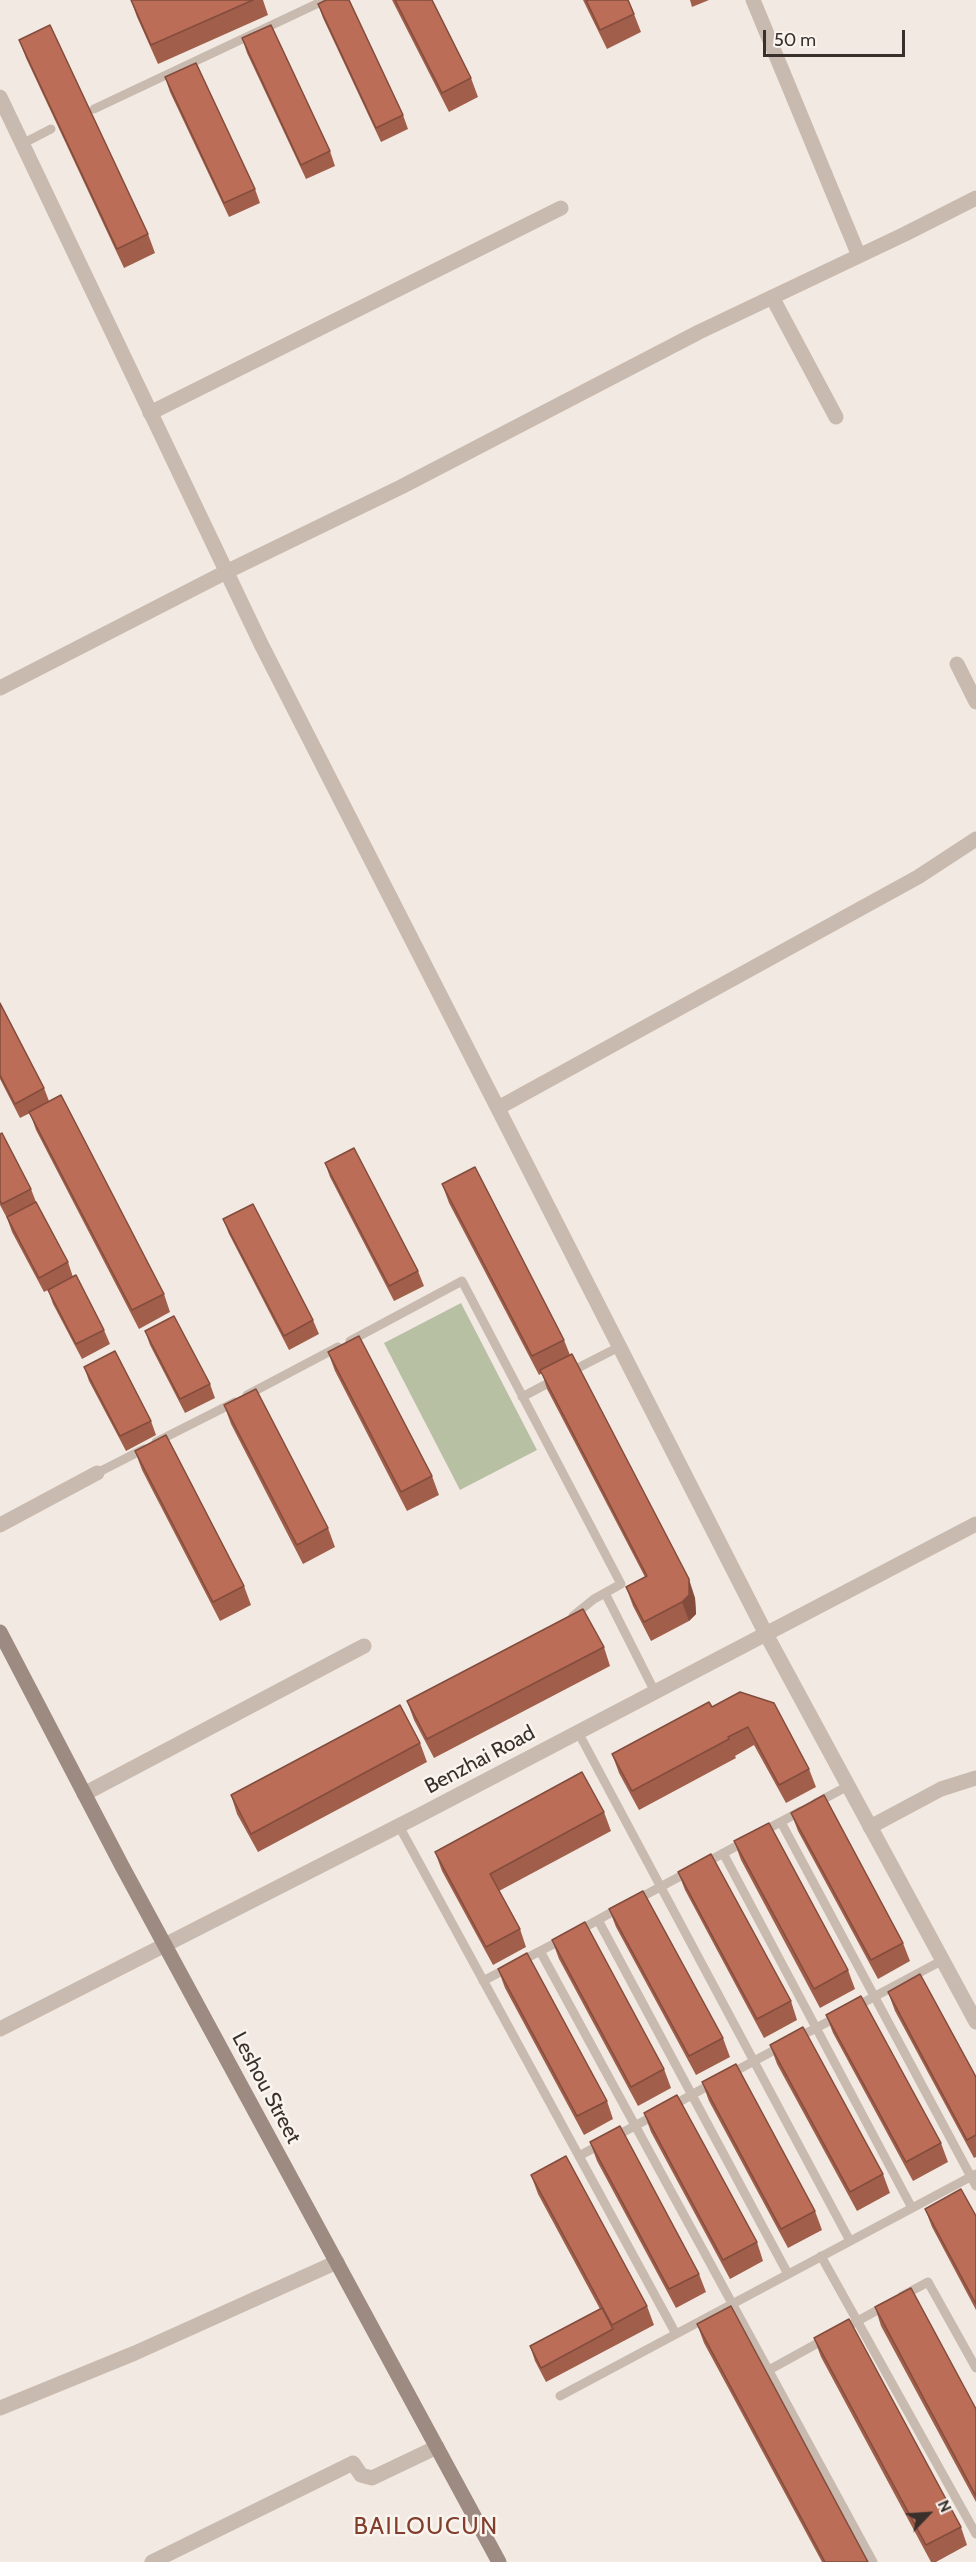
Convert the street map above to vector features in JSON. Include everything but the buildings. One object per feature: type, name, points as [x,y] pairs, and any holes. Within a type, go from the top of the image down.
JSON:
[{"type":"main road","name":"Leshou Street","points":[[0,1632],[165,1945],[499,2562]]},
{"type":"street","points":[[753,0],[859,256]]},
{"type":"street","points":[[0,98],[226,572],[619,1347],[766,1634],[976,2022]]},
{"type":"street","points":[[0,688],[226,572],[401,487],[689,337],[976,198]]},
{"type":"street","points":[[150,413],[561,208]]},
{"type":"street","points":[[772,297],[836,417]]},
{"type":"street","points":[[957,664],[976,702]]},
{"type":"street","points":[[498,1108],[918,877],[976,839]]},
{"type":"street","points":[[0,1525],[97,1473]]},
{"type":"street","name":"Benzhai Road","points":[[0,2029],[399,1826],[976,1524]]},
{"type":"street","points":[[84,1794],[364,1646]]},
{"type":"street","points":[[870,1827],[941,1789],[976,1778]]},
{"type":"street","points":[[0,2407],[135,2352],[337,2262]]},
{"type":"street","points":[[152,2562],[353,2463],[361,2475],[372,2478],[437,2447]]},
{"type":"lane","points":[[94,109],[325,0]]},
{"type":"lane","points":[[22,144],[51,129]]},
{"type":"lane","points":[[97,1473],[462,1281],[621,1584],[561,1622]]},
{"type":"lane","points":[[522,1397],[619,1347]]},
{"type":"lane","points":[[605,1593],[656,1692]]},
{"type":"lane","points":[[578,1732],[850,2241]]},
{"type":"lane","points":[[483,1981],[848,1786]]},
{"type":"lane","points":[[781,1822],[874,1997],[974,2175],[976,2186]]},
{"type":"lane","points":[[399,1826],[676,2334]]},
{"type":"lane","points":[[723,1853],[912,2208]]},
{"type":"lane","points":[[598,1920],[788,2274]]},
{"type":"lane","points":[[540,1951],[873,2562]]},
{"type":"lane","points":[[579,2156],[942,1960]]},
{"type":"lane","points":[[560,2396],[974,2175]]},
{"type":"lane","points":[[821,2256],[976,2534]]},
{"type":"lane","points":[[848,2327],[928,2282],[976,2368]]},
{"type":"lane","points":[[769,2370],[838,2332]]},
{"type":"green space","points":[[461,1303],[537,1450],[460,1490],[384,1343]]},
{"type":"district","name":"BAILOUCUN","points":[[426,2527]]}]
